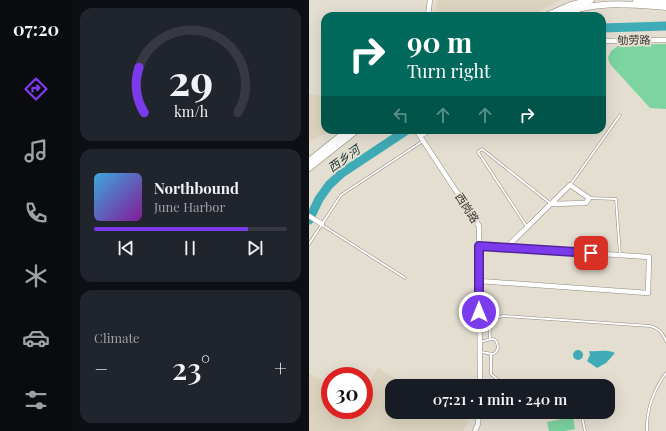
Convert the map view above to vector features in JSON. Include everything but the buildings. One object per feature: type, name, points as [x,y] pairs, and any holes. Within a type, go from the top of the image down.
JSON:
[{"type":"main road","points":[[556,12],[591,0]]},
{"type":"main road","points":[[637,0],[666,2]]},
{"type":"main road","points":[[564,12],[577,4],[585,6],[608,3],[666,7]]},
{"type":"main road","points":[[309,161],[343,134]]},
{"type":"main road","points":[[309,168],[352,134]]},
{"type":"street","points":[[428,12],[430,0]]},
{"type":"street","name":"劬劳路","points":[[606,41],[666,40]]},
{"type":"street","name":"西岗路","points":[[420,136],[479,226],[480,379]]},
{"type":"street","points":[[506,248],[570,185],[589,198],[586,203],[551,204]]},
{"type":"street","points":[[309,216],[322,224]]},
{"type":"street","points":[[479,246],[649,257],[648,293],[479,281]]},
{"type":"street","points":[[475,431],[478,419]]},
{"type":"lane","points":[[570,185],[620,115]]},
{"type":"lane","points":[[309,244],[341,195],[423,141]]},
{"type":"lane","points":[[527,227],[478,152],[482,149],[551,204]]},
{"type":"lane","points":[[589,198],[616,200],[620,255]]},
{"type":"lane","points":[[322,224],[405,278]]},
{"type":"lane","points":[[490,339],[489,327],[491,322],[504,316],[650,326],[655,327],[663,333],[666,341]]},
{"type":"lane","points":[[479,342],[490,339],[497,342],[498,348],[496,352],[491,355],[479,352]]},
{"type":"lane","points":[[491,355],[491,374],[497,379]]},
{"type":"lane","points":[[647,431],[646,423],[649,408],[660,381],[666,372]]},
{"type":"lane","points":[[582,419],[585,431]]},
{"type":"shaded area","points":[[437,0],[560,0],[538,12],[436,12]]},
{"type":"shaded area","points":[[309,94],[321,96],[321,134],[324,134],[309,142]]},
{"type":"shaded area","points":[[378,368],[396,379],[385,379],[385,419],[463,419],[468,422],[463,431],[309,431],[309,373],[321,380],[321,419],[373,419],[373,376]]},
{"type":"green space","points":[[666,44],[666,109],[650,108],[610,64],[608,58],[611,51],[619,45]]},
{"type":"green space","points":[[563,419],[573,419],[575,429],[565,431],[549,431],[547,422]]},
{"type":"water","points":[[576,350],[580,350],[583,355],[580,360],[576,360],[573,357],[573,353]]},
{"type":"water","points":[[589,351],[605,351],[615,353],[606,363],[597,368],[587,361],[590,355]]},
{"type":"waterway","name":"西乡河","points":[[606,28],[666,26]]},
{"type":"waterway","name":"西乡河","points":[[309,220],[319,199],[329,185],[342,173],[401,134]]},
{"type":"route","points":[[479,312],[479,246],[591,253]]}]
